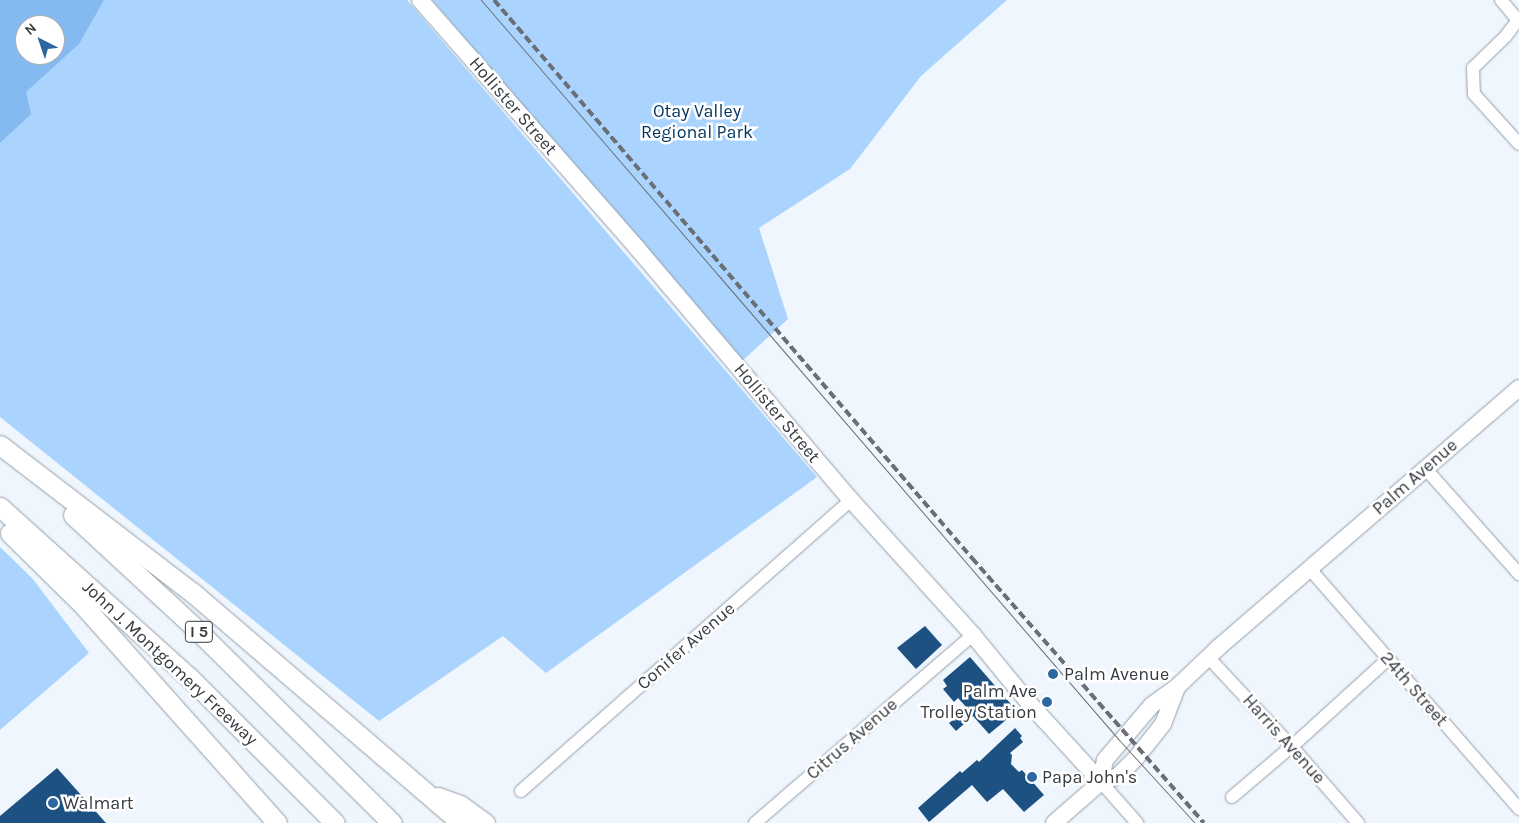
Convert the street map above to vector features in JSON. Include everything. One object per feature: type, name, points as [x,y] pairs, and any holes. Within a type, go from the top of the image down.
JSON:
[{"type":"highway","points":[[0,446],[193,593],[461,823]]},
{"type":"highway","name":"I 5","points":[[0,446],[198,630],[392,823]]},
{"type":"highway","name":"John J. Montgomery Freeway","points":[[0,508],[189,677],[335,823]]},
{"type":"highway","points":[[0,524],[82,604],[277,823]]},
{"type":"highway","points":[[426,793],[460,805],[485,823]]},
{"type":"main road","name":"Hollister Street","points":[[420,0],[643,255],[851,500],[973,636],[1028,702],[1101,782]]},
{"type":"main road","name":"Palm Avenue","points":[[1101,782],[1107,757],[1152,705],[1178,687],[1208,657],[1309,568],[1519,388]]},
{"type":"main road","name":"Palm Avenue","points":[[1054,823],[1101,782],[1118,776],[1152,739],[1163,724],[1178,687]]},
{"type":"street","points":[[1501,0],[1518,20],[1506,36],[1473,68],[1474,94],[1519,144]]},
{"type":"street","points":[[1425,468],[1519,574]]},
{"type":"street","name":"Conifer Avenue","points":[[521,791],[851,500]]},
{"type":"street","name":"24th Street","points":[[1309,568],[1519,809]]},
{"type":"street","name":"Citrus Avenue","points":[[755,823],[973,636]]},
{"type":"street","name":"Harris Avenue","points":[[1208,657],[1226,674],[1292,747],[1358,823]]},
{"type":"street","points":[[1232,797],[1292,747],[1388,659]]},
{"type":"street","name":"Hollister Street","points":[[1101,782],[1137,823]]},
{"type":"green space","points":[[0,0],[407,0],[817,477],[546,673],[503,636],[379,721],[0,417]]},
{"type":"green space","name":"Otay Valley Regional Park","points":[[432,0],[1007,0],[921,76],[850,169],[759,228],[788,319],[742,361]]},
{"type":"green space","points":[[0,547],[32,578],[89,653],[0,730]]},
{"type":"shaded area","points":[[0,0],[104,0],[79,44],[65,57],[65,15],[15,15],[15,65],[56,65],[26,92],[31,114],[0,143]]},
{"type":"building","points":[[925,626],[942,645],[916,669],[897,648]]},
{"type":"building","points":[[970,657],[1017,711],[989,734],[973,716],[956,731],[949,723],[968,709],[958,698],[954,702],[943,689],[947,686],[943,680]]},
{"type":"building","points":[[1015,728],[1022,736],[1020,738],[1023,742],[1010,753],[1012,755],[1011,764],[1019,772],[1022,770],[1044,795],[1024,812],[1003,789],[987,802],[972,785],[929,822],[918,808],[960,771],[962,773],[977,760],[979,762]]},
{"type":"building","name":"Walmart","points":[[57,768],[106,823],[0,823],[0,816]]},
{"type":"tram line","points":[[481,0],[1120,741],[1195,823]]},
{"type":"railway","points":[[494,0],[972,558],[1204,823]]},
{"type":"place","name":"Palm Avenue","points":[[1053,674]]},
{"type":"place","name":"Palm Ave Trolley Station","points":[[1047,702]]},
{"type":"place","name":"Papa John's","points":[[1032,777]]},
{"type":"place","name":"Walmart","points":[[53,803]]}]
